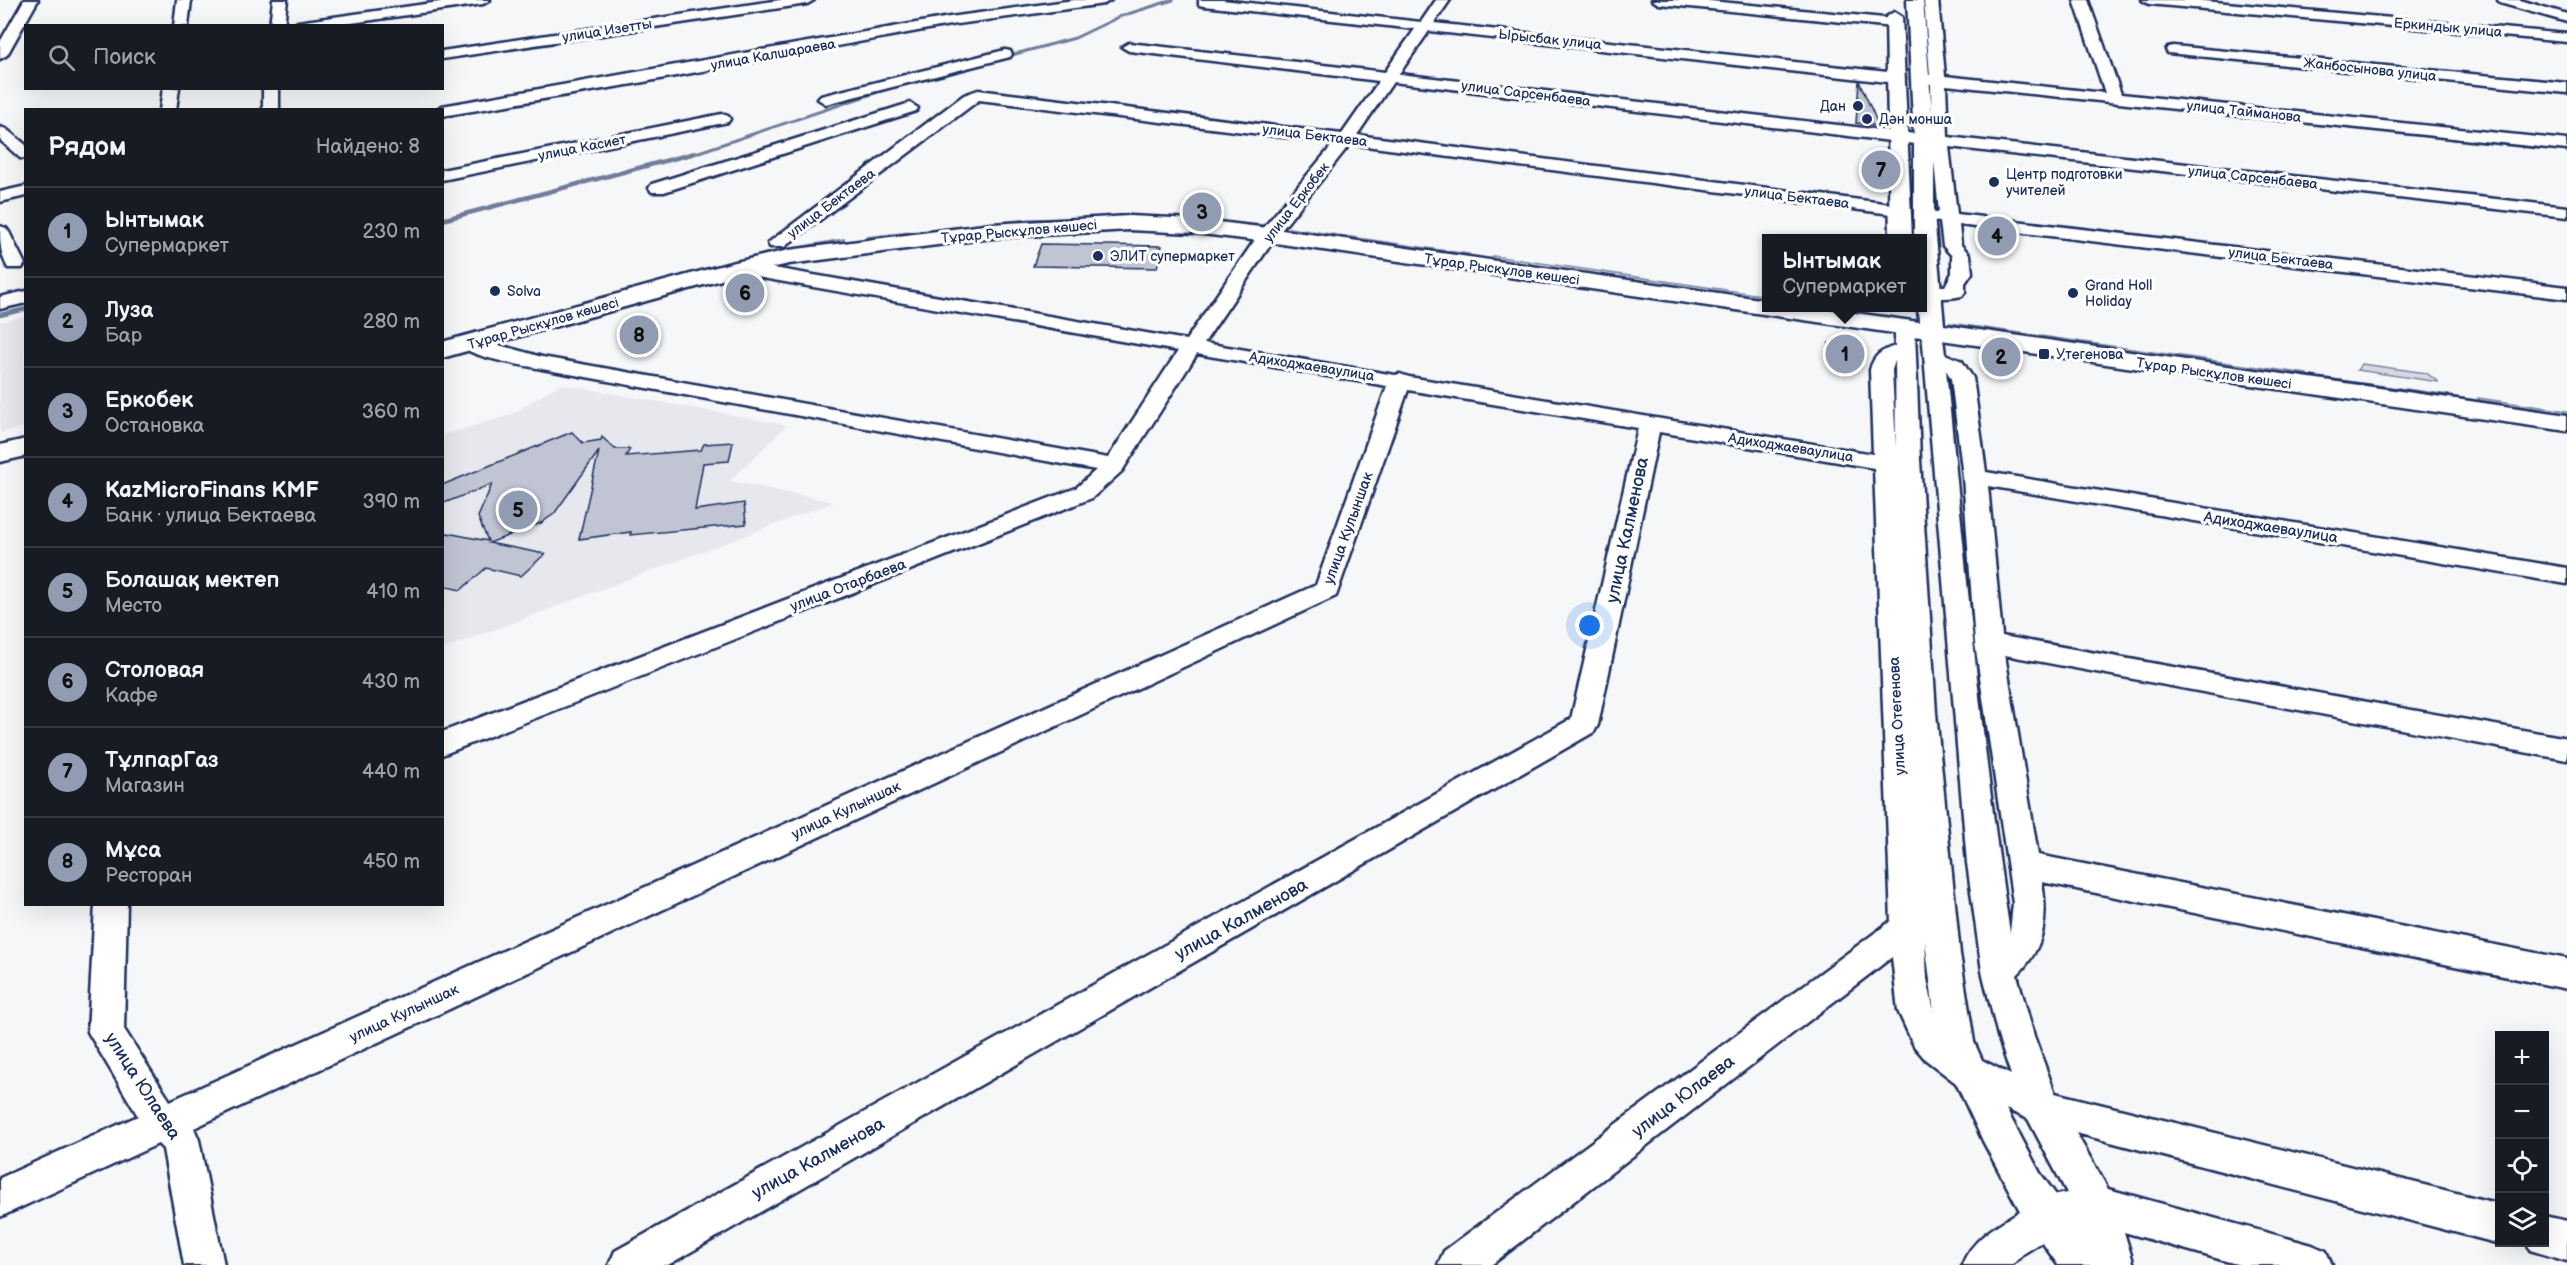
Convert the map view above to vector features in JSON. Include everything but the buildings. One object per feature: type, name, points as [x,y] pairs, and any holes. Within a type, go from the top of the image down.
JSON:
[{"type":"main road","points":[[1894,0],[1901,234]]},
{"type":"main road","points":[[1915,0],[1926,75],[1932,141],[1923,215],[1924,234]]},
{"type":"main road","name":"Тұрар Рыскұлов көшесі","points":[[444,333],[777,243],[854,241],[1129,223],[1273,229],[1476,258],[1762,304]]},
{"type":"main road","name":"Тұрар Рыскұлов көшесі","points":[[444,349],[739,268],[854,241]]},
{"type":"main road","name":"Тұрар Рыскұлов көшесі","points":[[1476,258],[1762,292]]},
{"type":"main road","points":[[1927,276],[1927,294]]},
{"type":"main road","name":"Тұрар Рыскұлов көшесі","points":[[1811,312],[1917,329],[2462,400],[2567,407]]},
{"type":"main road","name":"Тұрар Рыскұлов көшесі","points":[[1879,312],[1917,329]]},
{"type":"main road","points":[[1917,329],[1922,312]]},
{"type":"main road","name":"Тұрар Рыскұлов көшесі","points":[[2462,400],[2567,423]]},
{"type":"main road","points":[[0,454],[24,448]]},
{"type":"main road","points":[[0,470],[24,464]]},
{"type":"street","points":[[0,56],[7,32],[31,0]]},
{"type":"street","points":[[181,24],[184,0]]},
{"type":"street","points":[[280,0],[277,23],[428,0]]},
{"type":"street","points":[[312,24],[483,0]]},
{"type":"street","name":"улица Изетты","points":[[444,55],[778,2],[807,0]]},
{"type":"street","name":"улица Калшараева","points":[[444,111],[950,21],[1104,0]]},
{"type":"street","name":"улица Еркобек","points":[[1191,347],[1273,229],[1346,139],[1443,0]]},
{"type":"street","points":[[1659,0],[1894,23]]},
{"type":"street","points":[[1926,75],[1931,0]]},
{"type":"street","points":[[2081,0],[2115,98]]},
{"type":"street","name":"Еркиндык улица","points":[[2149,0],[2567,38]]},
{"type":"street","points":[[2505,0],[2567,18]]},
{"type":"street","name":"Ырысбак улица","points":[[1204,2],[1926,75]]},
{"type":"street","name":"улица Сарсенбаева","points":[[1129,47],[1932,141],[2567,212]]},
{"type":"street","name":"Жанбосынова улица","points":[[2172,50],[2567,88]]},
{"type":"street","points":[[826,99],[1005,54]]},
{"type":"street","name":"улица Тайманова","points":[[1926,75],[2115,98],[2567,145]]},
{"type":"street","points":[[863,89],[880,99],[910,108],[949,114]]},
{"type":"street","points":[[168,108],[171,90]]},
{"type":"street","points":[[271,90],[271,108]]},
{"type":"street","name":"улица Бектаева","points":[[777,243],[969,98],[990,95],[1899,210]]},
{"type":"street","points":[[658,188],[910,108]]},
{"type":"street","name":"улица Касиет","points":[[444,175],[722,119]]},
{"type":"street","points":[[0,132],[19,155]]},
{"type":"street","points":[[1928,291],[1955,292],[1955,283],[1962,273],[1961,255],[1952,246],[1949,217],[1932,141]]},
{"type":"street","points":[[0,197],[24,191]]},
{"type":"street","name":"улица Бектаева","points":[[1923,215],[2567,293]]},
{"type":"street","points":[[0,232],[15,264]]},
{"type":"street","name":"Адиходжаеваулица","points":[[739,268],[1191,347],[1885,462]]},
{"type":"street","points":[[0,303],[24,297]]},
{"type":"street","points":[[1917,329],[1954,366],[1962,378],[1975,477],[1989,643],[2029,903],[2028,937],[2022,949],[1999,971]]},
{"type":"street","points":[[1917,329],[1959,629],[1980,839],[1999,971],[2016,1036],[2041,1107],[2095,1205],[2114,1265]]},
{"type":"street","name":"улица Отегенова","points":[[1917,329],[1883,361],[1885,462],[1910,980],[1919,1022],[1934,1044],[1971,1074]]},
{"type":"street","name":"улица Отегенова","points":[[1917,329],[1908,460],[1922,713],[1941,931],[1956,1042],[2026,1186],[2083,1265]]},
{"type":"street","points":[[469,343],[490,351],[553,365],[1114,466]]},
{"type":"street","name":"улица Отарбаева","points":[[444,743],[1084,493],[1114,466],[1191,347]]},
{"type":"street","name":"улица Кулыншак","points":[[0,1198],[1327,590],[1400,380]]},
{"type":"street","name":"улица Калменова","points":[[629,1265],[1584,725],[1650,423]]},
{"type":"street","name":"Адиходжаеваулица","points":[[1975,477],[2567,576]]},
{"type":"street","points":[[1989,643],[2567,749]]},
{"type":"street","points":[[2023,865],[2567,974]]},
{"type":"street","name":"улица Юлаева","points":[[111,906],[106,1032],[163,1123],[180,1140],[204,1265]]},
{"type":"street","name":"улица Юлаева","points":[[1458,1265],[1907,927]]},
{"type":"street","points":[[1971,1074],[2041,1107],[2495,1223]]},
{"type":"street","points":[[1982,1265],[2009,1240],[2047,1217],[2095,1205],[2312,1265]]},
{"type":"street","points":[[2549,1237],[2567,1241]]},
{"type":"shaded area","points":[[1130,217],[1264,225],[1262,230],[1174,223],[869,241],[867,237],[1030,219]]},
{"type":"shaded area","points":[[1289,228],[1469,254],[1467,260],[1285,232]]},
{"type":"shaded area","points":[[1983,230],[2017,235],[2019,249],[1985,245]]},
{"type":"shaded area","points":[[844,239],[844,245],[444,345],[444,340],[766,253]]},
{"type":"shaded area","points":[[1493,256],[1762,295],[1762,302],[1491,262]]},
{"type":"shaded area","points":[[24,316],[24,426],[0,433],[0,322]]},
{"type":"shaded area","points":[[1950,323],[2307,374],[2310,381],[1951,329]]},
{"type":"shaded area","points":[[2362,364],[2426,373],[2439,382],[2357,370]]},
{"type":"shaded area","points":[[2325,378],[2449,395],[2453,401],[2328,384]]},
{"type":"shaded area","points":[[560,384],[787,425],[730,481],[834,502],[444,649],[444,435],[510,415]]},
{"type":"shaded area","points":[[2478,398],[2567,411],[2567,418],[2484,406]]},
{"type":"waterway","points":[[1004,57],[1075,38],[1121,16],[1173,0]]},
{"type":"waterway","points":[[690,155],[893,87]]},
{"type":"waterway","points":[[444,219],[695,153]]},
{"type":"waterway","points":[[0,315],[24,309]]},
{"type":"place","name":"Дан","points":[[1858,106]]},
{"type":"place","name":"Дән монша","points":[[1867,119]]},
{"type":"place","name":"ТұлпарГаз","points":[[1881,170]]},
{"type":"place","name":"Центр подготовки учителей","points":[[1994,182]]},
{"type":"place","name":"Еркобек","points":[[1202,212]]},
{"type":"place","name":"KazMicroFinans KMF","points":[[1997,236]]},
{"type":"place","name":"ЭЛИТ супермаркет","points":[[1098,256]]},
{"type":"place","name":"Solva","points":[[495,291]]},
{"type":"place","name":"Столовая","points":[[745,293]]},
{"type":"place","name":"Grand Holl Holiday","points":[[2073,293]]},
{"type":"place","name":"Мұса","points":[[639,335]]},
{"type":"place","name":"Ынтымак","points":[[1845,354]]},
{"type":"place","name":"Утегенова","points":[[2044,354]]},
{"type":"place","name":"Луза","points":[[2001,357]]},
{"type":"place","name":"Болашақ мектеп","points":[[518,510]]}]
